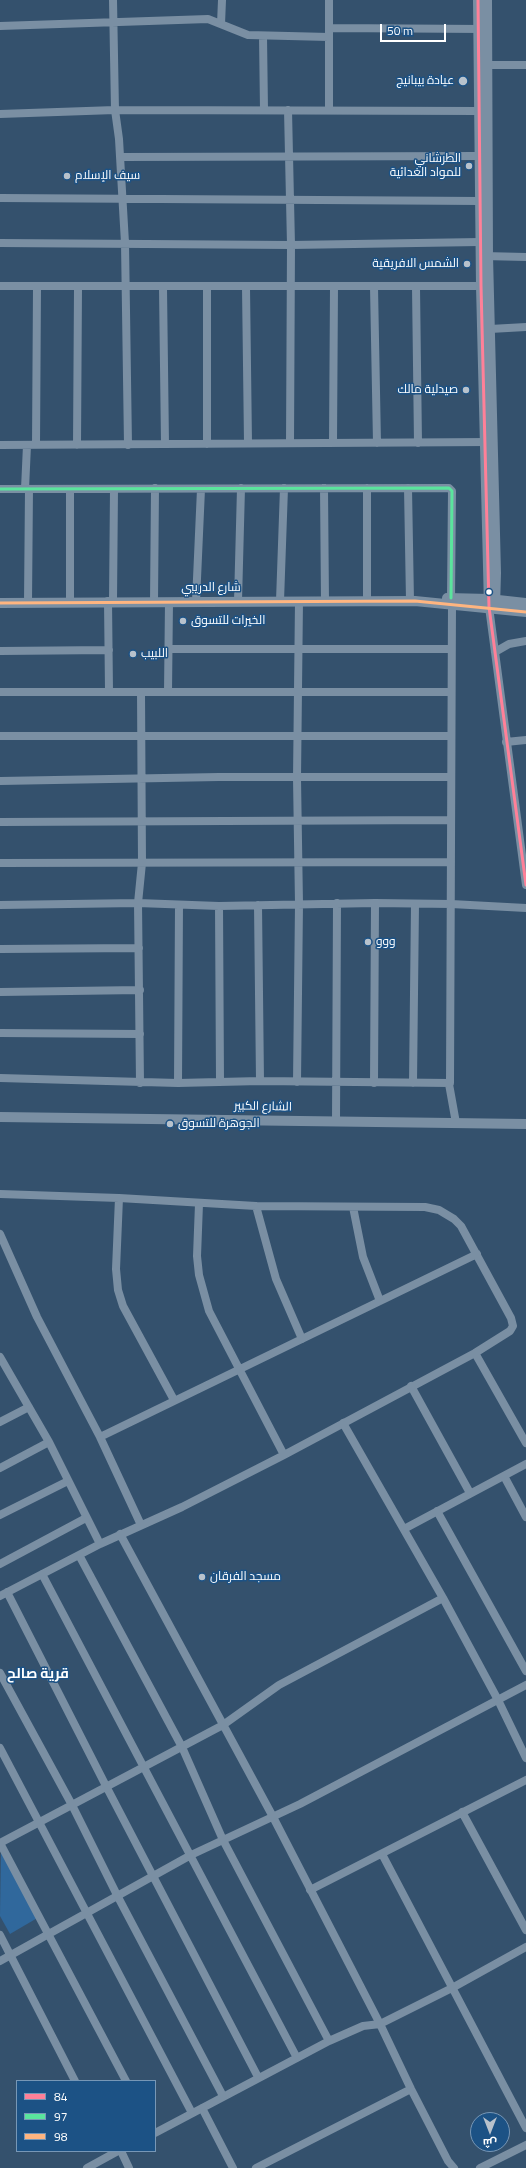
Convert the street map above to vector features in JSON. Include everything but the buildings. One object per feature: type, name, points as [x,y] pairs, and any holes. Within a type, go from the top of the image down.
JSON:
[{"type":"street","points":[[113,0],[115,110],[121,157],[125,243],[128,445]]},
{"type":"street","points":[[221,24],[222,0]]},
{"type":"street","points":[[329,0],[329,110]]},
{"type":"street","points":[[478,0],[487,65],[484,256],[481,286],[489,442]]},
{"type":"street","points":[[487,0],[482,29],[479,156],[480,242],[484,256],[490,329],[489,442],[491,618],[494,652],[526,885]]},
{"type":"street","points":[[0,26],[208,19],[240,33],[263,36],[329,32],[482,29]]},
{"type":"street","points":[[263,36],[264,110]]},
{"type":"street","points":[[487,65],[526,65]]},
{"type":"street","points":[[0,114],[115,110],[479,112]]},
{"type":"street","points":[[288,110],[291,245],[290,443]]},
{"type":"street","points":[[121,157],[479,156]]},
{"type":"street","points":[[0,198],[123,200],[480,201]]},
{"type":"street","points":[[0,243],[291,245],[480,242]]},
{"type":"street","points":[[484,256],[526,257]]},
{"type":"street","points":[[0,286],[78,288],[290,288],[481,286]]},
{"type":"street","points":[[36,445],[37,287]]},
{"type":"street","points":[[333,443],[334,287]]},
{"type":"street","points":[[374,287],[377,443]]},
{"type":"street","points":[[416,287],[418,443]]},
{"type":"street","points":[[77,445],[78,288]]},
{"type":"street","points":[[163,288],[165,444]]},
{"type":"street","points":[[207,288],[207,444]]},
{"type":"street","points":[[246,288],[248,443]]},
{"type":"street","points":[[490,329],[526,327]]},
{"type":"street","points":[[0,445],[489,442]]},
{"type":"street","points":[[27,445],[28,602]]},
{"type":"street","points":[[154,602],[155,488]]},
{"type":"street","points":[[238,601],[241,488]]},
{"type":"street","points":[[280,601],[284,488]]},
{"type":"street","points":[[324,488],[325,602]]},
{"type":"street","points":[[367,488],[367,602]]},
{"type":"street","points":[[408,488],[410,601]]},
{"type":"street","points":[[0,489],[449,488],[452,490],[449,1084],[456,1123]]},
{"type":"street","points":[[70,489],[70,601]]},
{"type":"street","points":[[109,691],[114,489]]},
{"type":"street","points":[[196,602],[201,489]]},
{"type":"street","name":"شارع الدريبي","points":[[0,603],[70,601],[367,602],[421,601],[436,598],[451,602],[492,603]]},
{"type":"street","points":[[168,692],[169,602]]},
{"type":"street","points":[[297,1082],[299,904],[297,778],[300,602]]},
{"type":"street","points":[[492,603],[526,604]]},
{"type":"street","points":[[492,603],[526,612]]},
{"type":"street","points":[[494,652],[509,644],[526,641]]},
{"type":"street","points":[[168,649],[451,649]]},
{"type":"street","points":[[0,650],[109,650]]},
{"type":"street","points":[[0,692],[451,692]]},
{"type":"street","points":[[140,1082],[138,903],[142,863],[140,778],[141,692]]},
{"type":"street","points":[[0,736],[451,736]]},
{"type":"street","points":[[506,742],[526,740]]},
{"type":"street","points":[[0,781],[140,778],[451,778]]},
{"type":"street","points":[[0,822],[451,820]]},
{"type":"street","points":[[0,863],[451,862]]},
{"type":"street","points":[[0,905],[138,903],[258,906],[375,903],[451,904],[526,908]]},
{"type":"street","points":[[336,903],[336,1121]]},
{"type":"street","points":[[374,1083],[375,903]]},
{"type":"street","points":[[413,1083],[415,904]]},
{"type":"street","points":[[178,1083],[179,905]]},
{"type":"street","points":[[219,906],[220,1081]]},
{"type":"street","points":[[258,906],[260,1081]]},
{"type":"street","points":[[0,949],[139,948]]},
{"type":"street","points":[[0,992],[140,990]]},
{"type":"street","points":[[0,1034],[140,1034]]},
{"type":"street","points":[[0,1078],[178,1083],[260,1081],[449,1084]]},
{"type":"street","name":"الشارع الكبير","points":[[0,1117],[526,1124]]},
{"type":"street","points":[[0,1194],[119,1198],[198,1204],[256,1206],[426,1206],[439,1210],[454,1219],[461,1226],[511,1318],[513,1326],[510,1331],[475,1353],[284,1455],[142,1525],[120,1534],[4,1594],[154,1875],[258,2077]]},
{"type":"street","points":[[119,1198],[116,1268],[118,1290],[123,1306],[174,1400]]},
{"type":"street","points":[[198,1204],[197,1256],[204,1293],[216,1326],[284,1455]]},
{"type":"street","points":[[256,1206],[276,1279],[302,1339]]},
{"type":"street","points":[[353,1207],[363,1257],[380,1301]]},
{"type":"street","points":[[0,1234],[37,1317],[100,1437],[142,1525]]},
{"type":"street","points":[[100,1437],[477,1254]]},
{"type":"street","points":[[475,1353],[526,1443]]},
{"type":"street","points":[[0,1357],[3,1368],[29,1407],[49,1442],[100,1544]]},
{"type":"street","points":[[411,1386],[470,1493]]},
{"type":"street","points":[[0,1422],[29,1407]]},
{"type":"street","points":[[343,1423],[443,1598],[498,1700],[526,1758]]},
{"type":"street","points":[[0,1468],[49,1442]]},
{"type":"street","points":[[404,1530],[526,1464]]},
{"type":"street","points":[[504,1476],[526,1516]]},
{"type":"street","points":[[0,1516],[68,1481]]},
{"type":"street","points":[[437,1511],[526,1671]]},
{"type":"street","points":[[0,1564],[86,1518]]},
{"type":"street","points":[[120,1534],[272,1815],[380,2024],[448,2161],[454,2168]]},
{"type":"street","points":[[79,1555],[182,1747],[223,1840],[329,2041]]},
{"type":"street","points":[[42,1574],[297,2058]]},
{"type":"street","points":[[125,2080],[0,1843],[223,1725],[279,1685],[443,1598]]},
{"type":"street","points":[[0,1673],[72,1805],[223,2096]]},
{"type":"street","points":[[0,1961],[191,1855],[272,1815],[300,1804],[526,1685]]},
{"type":"street","points":[[0,1748],[192,2113]]},
{"type":"street","points":[[310,1890],[526,1780]]},
{"type":"street","points":[[462,1812],[526,1930]]},
{"type":"street","points":[[382,1854],[526,2128]]},
{"type":"street","points":[[0,1935],[74,2080]]},
{"type":"street","points":[[156,2132],[258,2077],[329,2041],[363,2026],[380,2024],[452,1988],[526,1948]]},
{"type":"street","points":[[256,2168],[411,2089]]},
{"type":"street","points":[[202,2108],[233,2168]]},
{"type":"street","points":[[480,2168],[526,2145]]},
{"type":"street","points":[[87,2168],[116,2152],[129,2168]]},
{"type":"shaded area","points":[[1,1851],[39,1917],[10,1934],[0,1916]]},
{"type":"transit line","name":"84","points":[[478,0],[481,286],[489,607],[526,885]]},
{"type":"transit line","name":"97","points":[[0,489],[449,488],[452,491],[451,598]]},
{"type":"transit line","name":"98","points":[[0,603],[415,601],[526,612]]},
{"type":"place","name":"عيادة بيبانيج","points":[[463,81]]},
{"type":"place","name":"الطرشاني للمواد الغدائية","points":[[469,166]]},
{"type":"place","name":"سيف الإسلام","points":[[67,176]]},
{"type":"place","name":"الشمس الافريقية","points":[[467,264]]},
{"type":"place","name":"صيدلية مالك","points":[[466,390]]},
{"type":"place","name":"الخيرات للتسوق","points":[[183,621]]},
{"type":"place","name":"اللبيب","points":[[133,654]]},
{"type":"place","name":"ووو","points":[[368,942]]},
{"type":"place","name":"الجوهرة للتسوق","points":[[170,1124]]},
{"type":"place","name":"مسجد الفرقان","points":[[202,1577]]},
{"type":"district","name":"قرية صالح","points":[[38,1675]]}]
